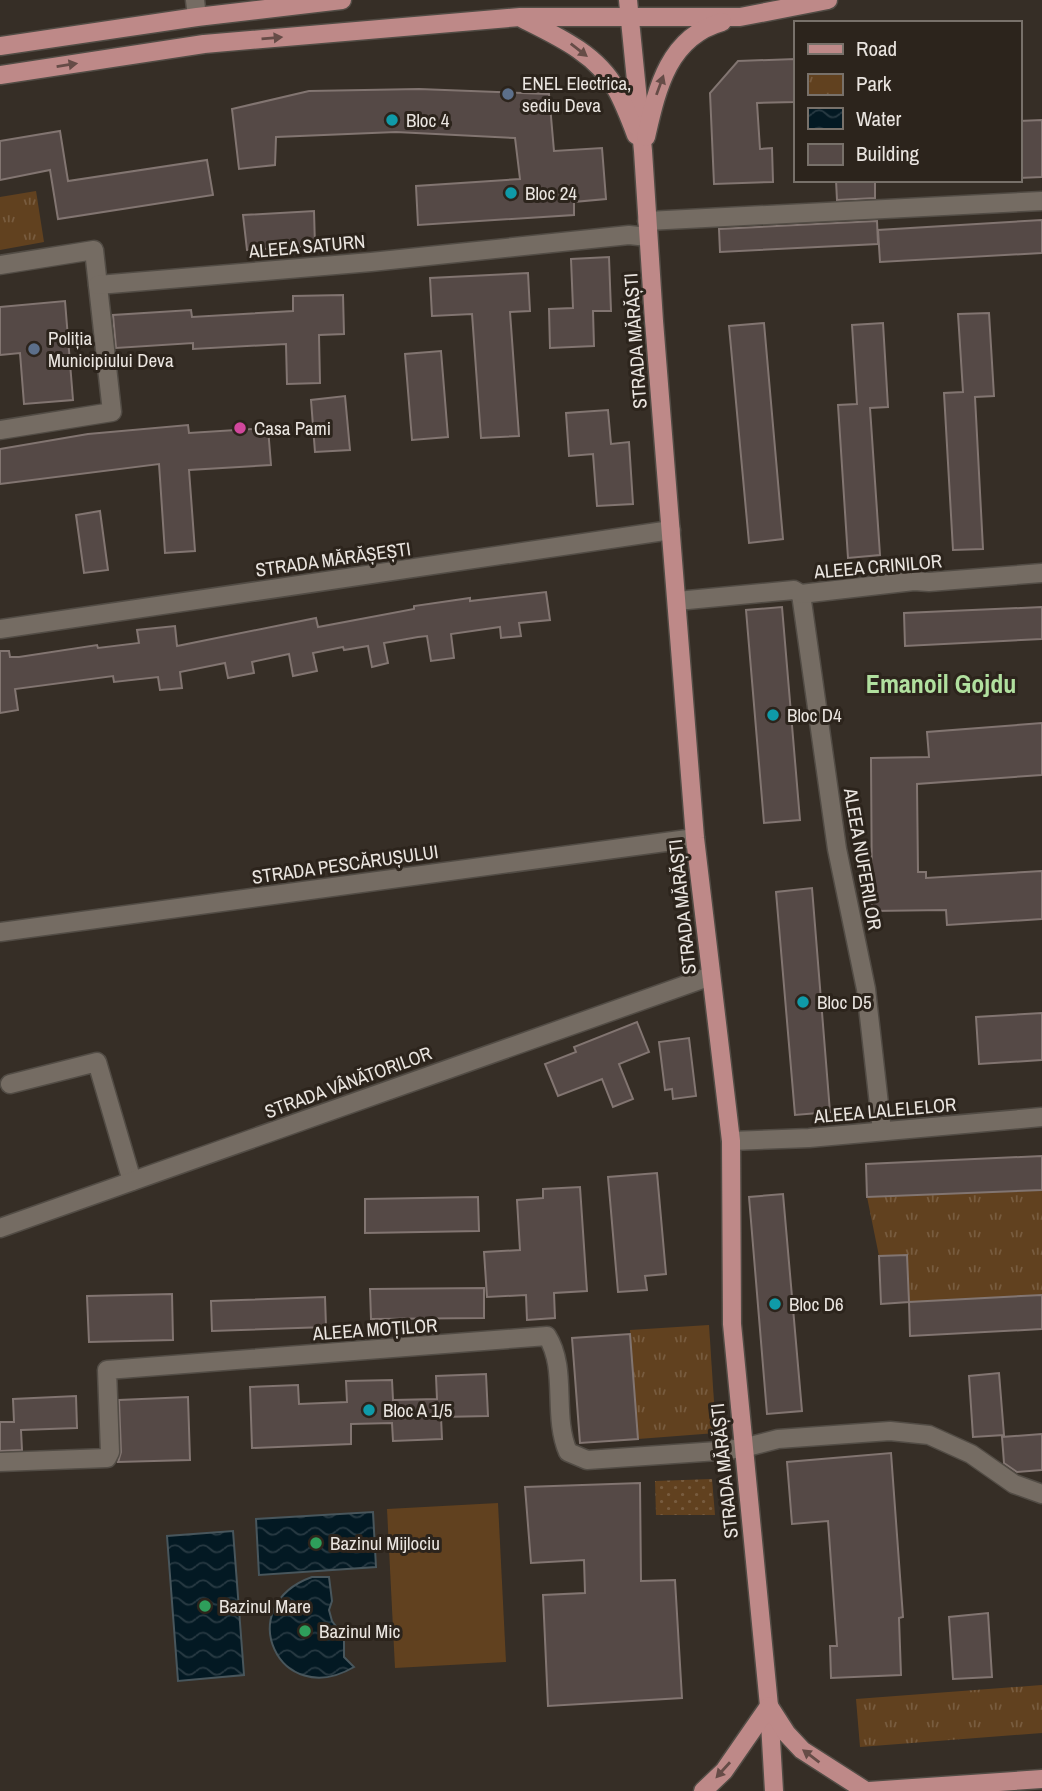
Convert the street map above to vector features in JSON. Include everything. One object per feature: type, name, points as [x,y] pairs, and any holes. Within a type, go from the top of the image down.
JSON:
[{"type":"main road","points":[[0,46],[196,9],[342,0]]},
{"type":"main road","points":[[643,151],[658,87],[673,55],[700,31],[740,17],[828,0]]},
{"type":"main road","points":[[0,75],[204,44],[520,17],[629,9],[740,17]]},
{"type":"main road","name":"STRADA MĂRĂȘTI","points":[[629,9],[643,151],[695,838],[731,1142],[732,1324],[769,1706],[774,1791]]},
{"type":"main road","points":[[520,17],[577,47],[598,67],[615,86],[643,151]]},
{"type":"main road","points":[[703,1791],[724,1771],[769,1706],[802,1750],[868,1791],[1042,1779]]},
{"type":"street","name":"ALEEA SATURN","points":[[98,285],[371,262],[629,235],[648,229],[1042,201]]},
{"type":"street","points":[[0,265],[94,250],[112,412],[0,430]]},
{"type":"street","name":"STRADA MĂRĂȘEȘTI","points":[[0,629],[671,530]]},
{"type":"street","name":"ALEEA CRINILOR","points":[[677,601],[794,590],[801,594],[914,581],[1042,573]]},
{"type":"street","name":"ALEEA NUFERILOR","points":[[801,594],[836,849],[866,989],[882,1131]]},
{"type":"street","name":"STRADA PESCĂRUȘULUI","points":[[0,932],[695,838]]},
{"type":"street","name":"STRADA VÂNĂTORILOR","points":[[0,1228],[711,976]]},
{"type":"street","points":[[10,1084],[97,1062],[132,1181]]},
{"type":"street","name":"ALEEA LALELELOR","points":[[731,1142],[809,1138],[1042,1117]]},
{"type":"street","name":"ALEEA MOȚILOR","points":[[0,1462],[107,1458],[110,1452],[107,1370],[547,1336],[557,1360],[561,1435],[568,1452],[587,1460],[743,1448]]},
{"type":"street","points":[[743,1448],[778,1439],[827,1434],[890,1431],[929,1435],[971,1454],[1014,1484],[1042,1494]]},
{"type":"green space","points":[[36,191],[44,242],[0,250],[0,197]]},
{"type":"green space","points":[[1042,1190],[1042,1295],[909,1302],[907,1255],[879,1256],[867,1197]]},
{"type":"green space","points":[[709,1325],[716,1433],[638,1439],[630,1330]]},
{"type":"green space","points":[[712,1479],[715,1515],[656,1515],[655,1481]]},
{"type":"green space","points":[[498,1503],[506,1662],[395,1668],[387,1509]]},
{"type":"green space","points":[[1042,1685],[1042,1733],[860,1747],[856,1699]]},
{"type":"water","name":"Bazinul Mijlociu","points":[[373,1512],[376,1567],[259,1575],[256,1519]]},
{"type":"water","name":"Bazinul Mare","points":[[233,1531],[244,1675],[178,1681],[167,1536]]},
{"type":"water","name":"Bazinul Mic","points":[[312,1577],[329,1577],[332,1601],[329,1610],[332,1621],[344,1637],[344,1657],[354,1667],[327,1677],[304,1676],[286,1666],[274,1649],[270,1630],[274,1609],[287,1591]]},
{"type":"building","points":[[794,59],[794,102],[757,103],[760,149],[772,148],[773,182],[714,184],[710,93],[738,61]]},
{"type":"building","name":"Bloc 4","points":[[419,89],[549,94],[554,151],[602,148],[606,199],[574,202],[574,215],[418,225],[416,186],[520,179],[515,138],[396,132],[276,137],[275,165],[239,169],[232,109],[309,91]]},
{"type":"building","points":[[1042,120],[1042,177],[1021,178],[1021,121]]},
{"type":"building","points":[[60,131],[68,181],[207,160],[213,195],[58,219],[50,170],[0,180],[0,141]]},
{"type":"building","points":[[836,182],[875,182],[875,198],[837,200]]},
{"type":"building","points":[[314,211],[315,246],[247,250],[243,215]]},
{"type":"building","points":[[1042,220],[1042,253],[880,262],[878,230]]},
{"type":"building","points":[[877,221],[878,244],[720,252],[719,229]]},
{"type":"building","points":[[609,257],[611,311],[593,311],[594,346],[550,348],[549,309],[573,308],[571,259]]},
{"type":"building","points":[[528,273],[530,311],[510,312],[519,436],[481,438],[472,314],[432,316],[430,278]]},
{"type":"building","points":[[343,295],[344,334],[319,335],[320,383],[287,384],[286,344],[193,349],[193,343],[116,348],[113,315],[191,310],[192,317],[293,311],[293,296]]},
{"type":"building","name":"Poliția Municipiului Deva","points":[[65,301],[73,400],[24,404],[20,353],[0,355],[0,307]]},
{"type":"building","points":[[989,313],[994,396],[975,397],[983,549],[953,550],[944,393],[963,392],[958,314]]},
{"type":"building","points":[[764,323],[783,539],[749,543],[729,326]]},
{"type":"building","points":[[883,323],[888,407],[870,408],[880,555],[848,558],[838,405],[857,404],[852,325]]},
{"type":"building","points":[[441,351],[448,437],[412,440],[405,354]]},
{"type":"building","points":[[345,396],[350,450],[315,452],[311,400]]},
{"type":"building","points":[[608,410],[611,444],[629,442],[633,504],[597,506],[593,454],[569,456],[566,413]]},
{"type":"building","points":[[188,425],[189,433],[268,428],[271,465],[189,470],[195,551],[165,553],[159,464],[0,484],[0,449],[88,434]]},
{"type":"building","points":[[100,511],[108,570],[84,573],[76,515]]},
{"type":"building","points":[[546,592],[550,620],[519,623],[521,636],[501,638],[500,627],[451,634],[454,658],[431,661],[427,636],[418,637],[384,643],[388,663],[372,667],[368,646],[344,650],[343,647],[313,653],[317,671],[293,676],[289,654],[252,662],[254,673],[228,678],[225,663],[180,672],[182,688],[160,690],[158,677],[114,682],[113,676],[15,689],[18,710],[0,713],[0,651],[9,651],[10,657],[19,657],[97,645],[98,648],[139,643],[137,630],[175,626],[177,646],[316,618],[318,627],[414,609],[414,606]]},
{"type":"building","name":"Bloc D4","points":[[782,607],[800,820],[764,823],[746,610]]},
{"type":"building","points":[[1042,607],[1042,639],[905,646],[904,613]]},
{"type":"building","points":[[1042,723],[1042,775],[917,784],[918,872],[926,872],[926,878],[1042,871],[1042,919],[947,925],[946,910],[872,911],[871,758],[929,757],[927,732]]},
{"type":"building","name":"Bloc D5","points":[[812,888],[830,1112],[795,1115],[776,892]]},
{"type":"building","points":[[1042,1013],[1042,1060],[979,1064],[976,1017]]},
{"type":"building","points":[[637,1022],[649,1052],[619,1064],[633,1099],[613,1107],[602,1079],[558,1096],[545,1064],[576,1052],[574,1047]]},
{"type":"building","points":[[689,1038],[696,1096],[673,1099],[672,1089],[665,1090],[659,1042]]},
{"type":"building","points":[[1042,1156],[1042,1190],[867,1197],[866,1164]]},
{"type":"building","points":[[657,1173],[666,1274],[645,1276],[647,1290],[618,1292],[608,1177]]},
{"type":"building","points":[[580,1187],[587,1291],[554,1293],[555,1318],[527,1320],[526,1295],[487,1297],[484,1252],[520,1250],[517,1200],[543,1198],[543,1189]]},
{"type":"building","name":"Bloc D6","points":[[783,1194],[802,1411],[767,1414],[749,1197]]},
{"type":"building","points":[[478,1197],[479,1231],[365,1233],[365,1199]]},
{"type":"building","points":[[907,1255],[909,1302],[881,1304],[879,1256]]},
{"type":"building","points":[[484,1288],[484,1318],[371,1319],[370,1289]]},
{"type":"building","points":[[172,1294],[173,1340],[89,1342],[87,1296]]},
{"type":"building","points":[[1042,1295],[1042,1329],[910,1336],[909,1302]]},
{"type":"building","points":[[325,1297],[326,1327],[212,1331],[211,1301]]},
{"type":"building","points":[[630,1334],[638,1439],[580,1443],[572,1338]]},
{"type":"building","points":[[999,1373],[1004,1435],[973,1437],[969,1376]]},
{"type":"building","name":"Bloc A 1/5","points":[[486,1374],[488,1416],[441,1417],[442,1439],[393,1441],[392,1423],[351,1424],[351,1444],[252,1448],[250,1387],[298,1385],[299,1404],[347,1402],[346,1381],[392,1380],[393,1400],[437,1399],[436,1376]]},
{"type":"building","points":[[76,1396],[77,1428],[21,1430],[22,1450],[0,1451],[0,1422],[14,1422],[13,1399]]},
{"type":"building","points":[[188,1397],[190,1460],[118,1462],[121,1452],[119,1400]]},
{"type":"building","points":[[1042,1434],[1042,1470],[1017,1472],[1004,1463],[1002,1437]]},
{"type":"building","points":[[891,1453],[903,1617],[899,1618],[901,1675],[831,1678],[830,1646],[837,1646],[828,1521],[792,1524],[787,1462]]},
{"type":"building","points":[[640,1483],[641,1581],[675,1580],[682,1698],[548,1706],[543,1595],[585,1593],[584,1560],[531,1563],[525,1487]]},
{"type":"building","points":[[988,1613],[992,1677],[953,1679],[949,1617]]},
{"type":"place","name":"ENEL Electrica, sediu Deva","points":[[508,94]]},
{"type":"place","name":"Bloc 4","points":[[392,120]]},
{"type":"place","name":"Bloc 24","points":[[511,193]]},
{"type":"place","name":"Poliția Municipiului Deva","points":[[34,349]]},
{"type":"place","name":"Casa Pami","points":[[240,428]]},
{"type":"place","name":"Bloc D4","points":[[773,715]]},
{"type":"place","name":"Bloc D5","points":[[803,1002]]},
{"type":"place","name":"Bloc D6","points":[[775,1304]]},
{"type":"place","name":"Bloc A 1/5","points":[[369,1410]]},
{"type":"place","name":"Bazinul Mijlociu","points":[[316,1543]]},
{"type":"place","name":"Bazinul Mare","points":[[205,1606]]},
{"type":"place","name":"Bazinul Mic","points":[[305,1631]]},
{"type":"district","name":"Emanoil Gojdu","points":[[941,683]]}]
